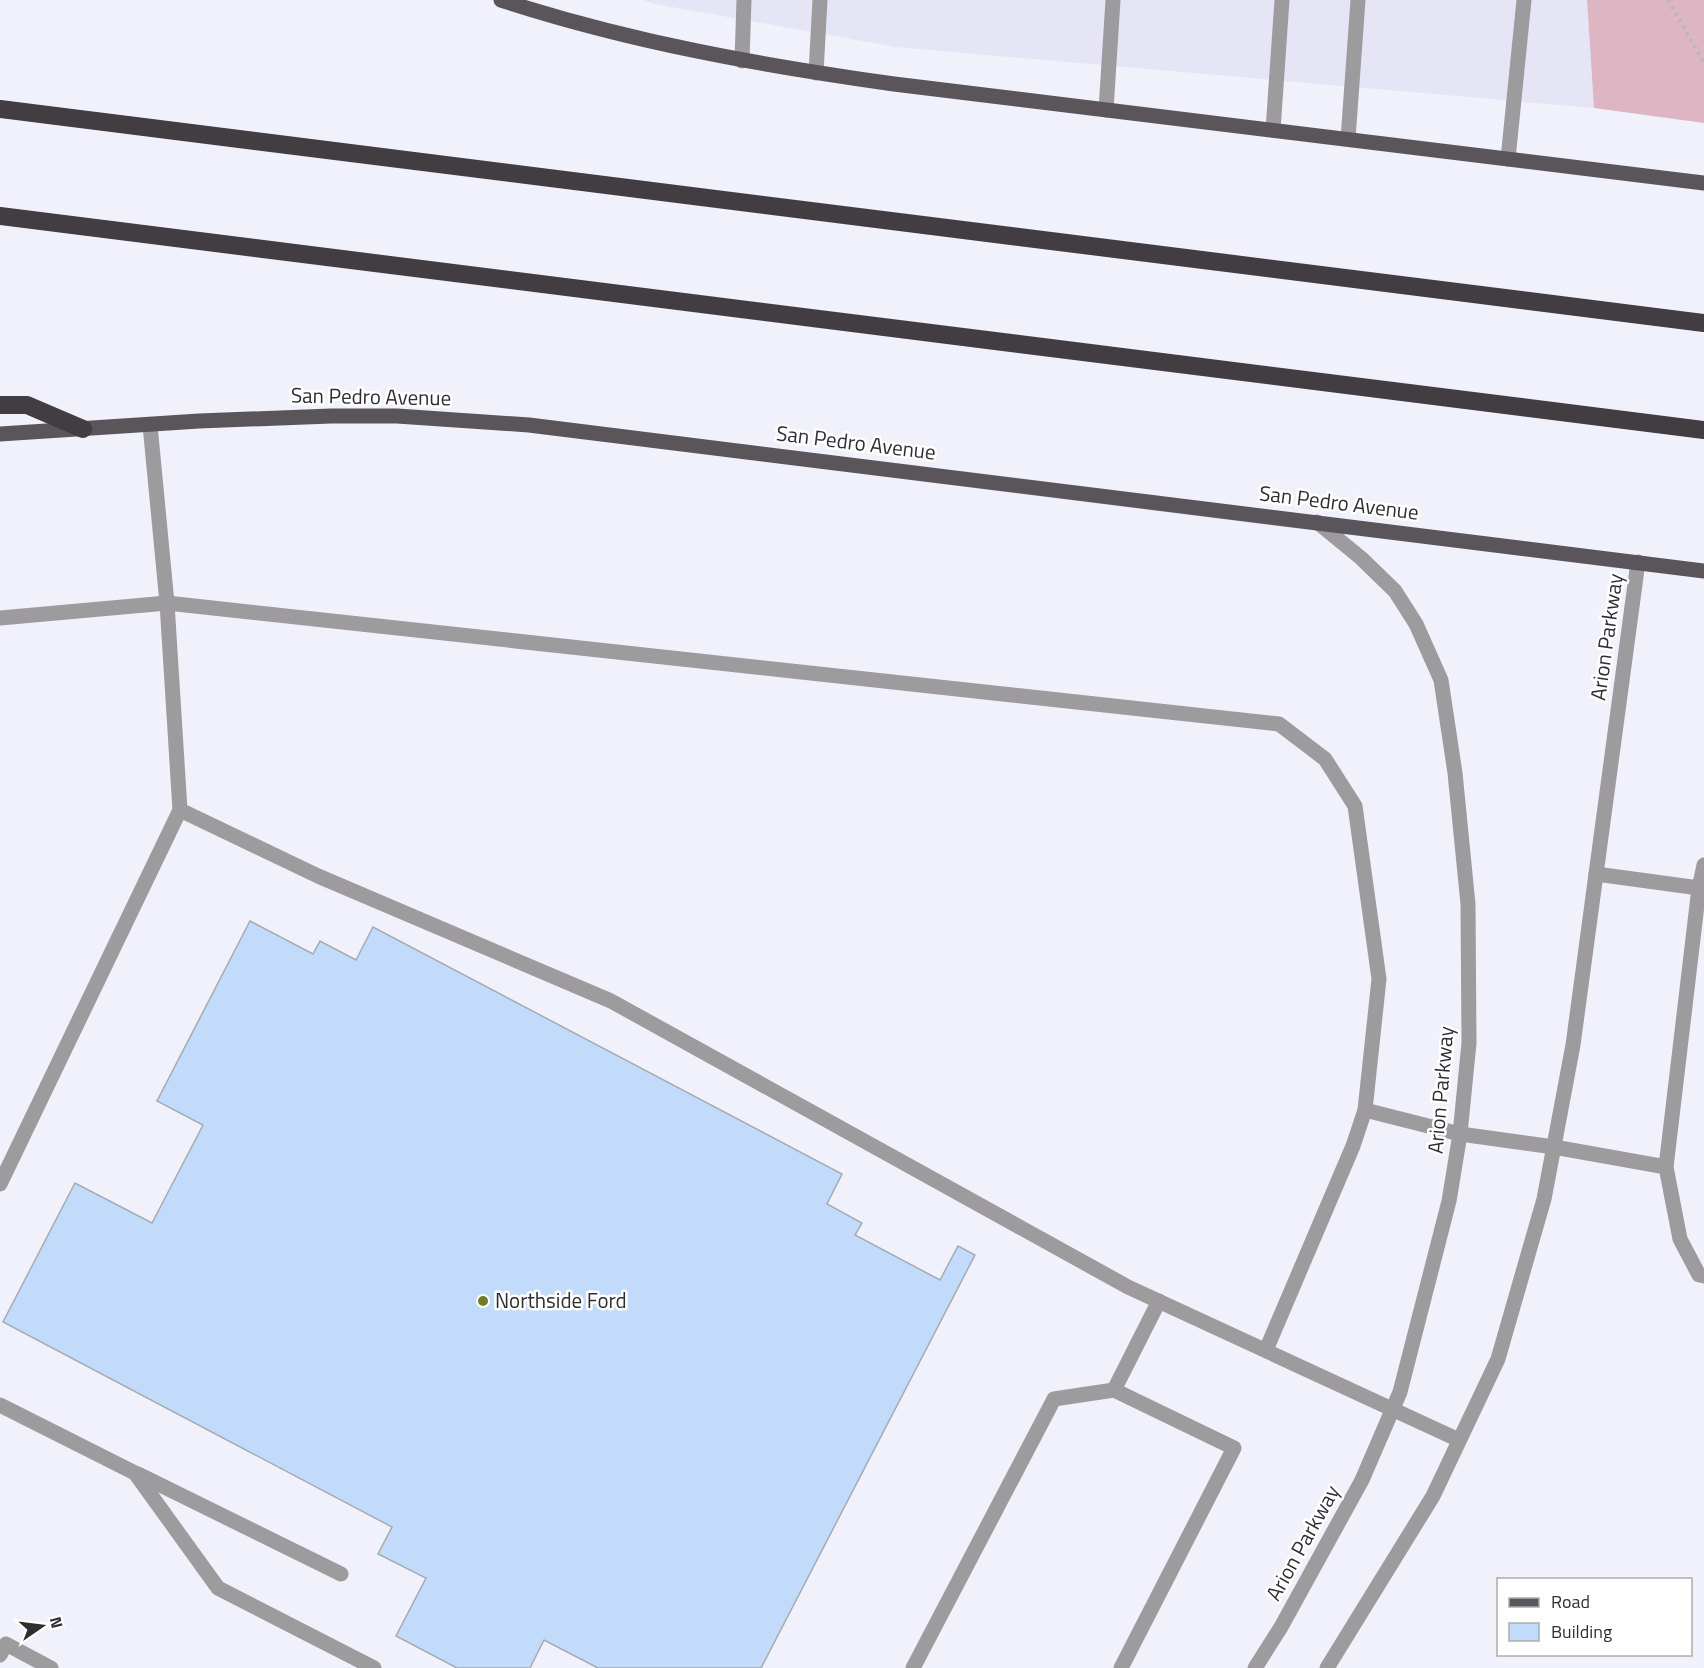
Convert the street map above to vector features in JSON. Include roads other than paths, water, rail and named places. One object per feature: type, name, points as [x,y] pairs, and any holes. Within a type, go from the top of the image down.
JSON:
[{"type":"highway","points":[[0,109],[1704,323]]},
{"type":"highway","points":[[0,216],[1704,430]]},
{"type":"highway","points":[[0,405],[27,405],[83,429]]},
{"type":"main road","points":[[501,0],[521,3],[559,18],[621,34],[742,61],[816,73],[1704,183]]},
{"type":"main road","name":"San Pedro Avenue","points":[[0,434],[264,417],[397,416],[529,424],[1704,570]]},
{"type":"street","points":[[742,61],[744,0]]},
{"type":"street","points":[[816,73],[820,0]]},
{"type":"street","points":[[1106,110],[1113,0]]},
{"type":"street","points":[[1273,130],[1282,0]]},
{"type":"street","points":[[1348,139],[1358,0]]},
{"type":"street","points":[[1508,159],[1524,0]]},
{"type":"street","points":[[0,1184],[180,810],[167,603],[150,425]]},
{"type":"street","name":"Arion Parkway","points":[[1255,1668],[1281,1627],[1362,1480],[1400,1392],[1449,1201],[1460,1134],[1469,1043],[1468,904],[1455,773],[1441,680],[1416,624],[1395,591],[1361,558],[1317,522]]},
{"type":"street","name":"Arion Parkway","points":[[1327,1668],[1433,1496],[1498,1359],[1544,1199],[1573,1045],[1638,562]]},
{"type":"street","points":[[0,618],[167,603],[1279,724],[1325,759],[1355,806],[1379,980],[1365,1110],[1353,1146],[1266,1350]]},
{"type":"street","points":[[180,810],[318,876],[611,1001],[1128,1287],[1459,1440]]},
{"type":"street","points":[[1704,865],[1699,888],[1666,1167],[1680,1239],[1699,1275],[1704,1276]]},
{"type":"street","points":[[1596,874],[1699,888]]},
{"type":"street","points":[[1365,1110],[1460,1134],[1554,1147],[1666,1167]]},
{"type":"street","points":[[1114,1390],[1159,1301]]},
{"type":"street","points":[[914,1668],[1054,1399],[1114,1390],[1234,1448],[1120,1668]]},
{"type":"street","points":[[0,1405],[341,1574]]},
{"type":"street","points":[[135,1473],[218,1588],[374,1668]]},
{"type":"street","points":[[0,1655],[6,1644],[51,1668]]},
{"type":"place","name":"Northside Ford","points":[[483,1301]]}]
